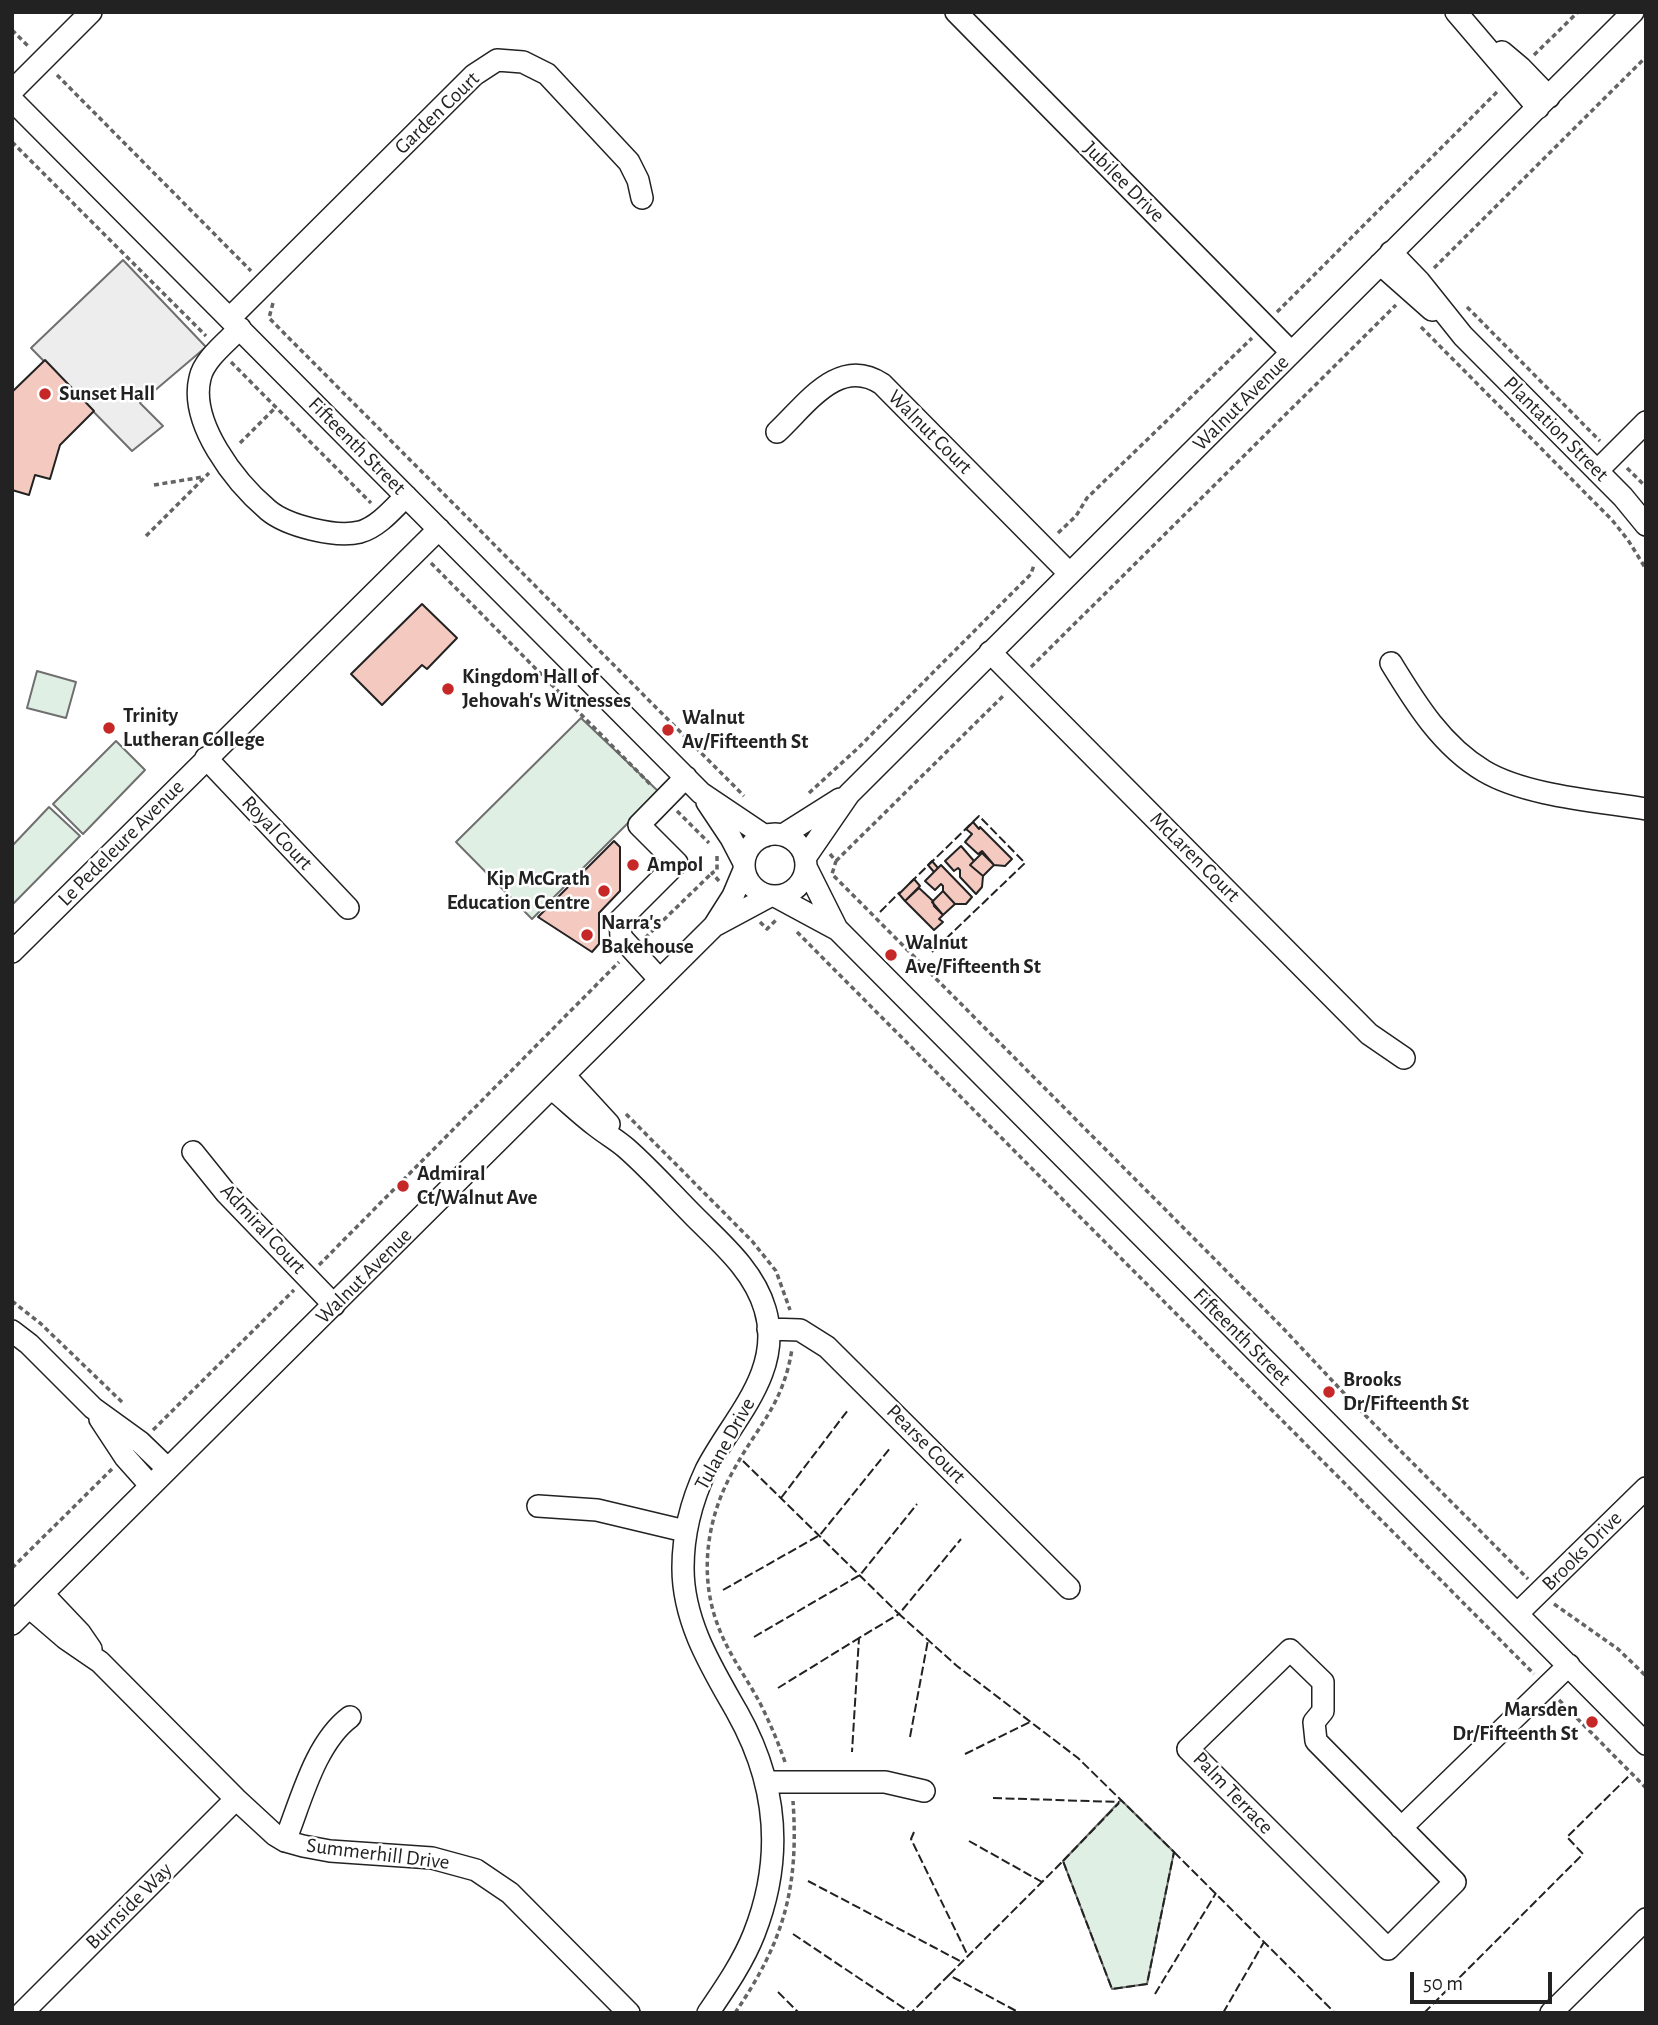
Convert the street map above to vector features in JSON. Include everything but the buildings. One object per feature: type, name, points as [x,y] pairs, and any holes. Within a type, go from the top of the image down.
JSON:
[{"type":"street","points":[[12,91],[91,12]]},
{"type":"street","name":"Jubilee Drive","points":[[956,12],[1291,352]]},
{"type":"street","name":"Walnut Avenue","points":[[805,862],[817,839],[849,793],[1633,12]]},
{"type":"street","points":[[1462,18],[1543,102]]},
{"type":"street","name":"Garden Court","points":[[406,496],[367,529],[358,532],[323,531],[284,519],[269,510],[223,458],[207,431],[200,410],[198,393],[202,371],[265,284],[474,75],[497,60],[523,62],[535,67],[553,81],[629,162],[638,180],[642,198]]},
{"type":"street","name":"Fifteenth Street","points":[[12,100],[686,777],[701,793],[731,838],[744,866]]},
{"type":"street","name":"Plantation Street","points":[[1386,258],[1597,471],[1646,525]]},
{"type":"street","name":"Walnut Court","points":[[777,432],[831,381],[851,374],[874,378],[1069,573]]},
{"type":"street","points":[[1597,471],[1646,422]]},
{"type":"street","name":"Le Pedeleure Avenue","points":[[12,952],[439,529]]},
{"type":"street","name":"McLaren Court","points":[[990,652],[1369,1034],[1404,1058]]},
{"type":"street","points":[[1391,663],[1431,724],[1453,747],[1485,771],[1506,782],[1531,789],[1646,809]]},
{"type":"street","name":"Royal Court","points":[[206,758],[348,908]]},
{"type":"street","points":[[660,980],[621,937],[620,920],[677,863],[639,825],[686,777]]},
{"type":"street","name":"Fifteenth Street","points":[[701,793],[774,836]]},
{"type":"street","name":"Walnut Avenue","points":[[774,836],[849,793]]},
{"type":"street","points":[[740,903],[744,866],[750,846],[774,836],[797,844],[805,862],[804,876],[793,890],[775,902],[753,887],[744,866]]},
{"type":"street","name":"Fifteenth Street","points":[[805,862],[838,930],[1646,1744]]},
{"type":"street","name":"Walnut Avenue","points":[[12,1624],[714,926],[740,903],[775,902]]},
{"type":"street","name":"Fifteenth Street","points":[[775,902],[838,930]]},
{"type":"street","name":"Tulane Drive","points":[[558,1081],[602,1114],[626,1148],[743,1267],[758,1289],[766,1312],[768,1329],[763,1375],[707,1469],[693,1501],[685,1531],[684,1584],[694,1629],[756,1748],[767,1782],[773,1834],[771,1871],[764,1905],[753,1936],[735,1972],[708,2013]]},
{"type":"street","name":"Admiral Court","points":[[193,1152],[226,1193],[334,1305]]},
{"type":"street","name":"Pearse Court","points":[[768,1329],[792,1329],[827,1347],[1069,1588]]},
{"type":"street","points":[[12,1331],[29,1344],[132,1449],[150,1485]]},
{"type":"street","points":[[132,1449],[168,1469]]},
{"type":"street","name":"Brooks Drive","points":[[1517,1614],[1646,1488]]},
{"type":"street","points":[[538,1506],[597,1510],[685,1531]]},
{"type":"street","name":"Summerhill Drive","points":[[36,1600],[65,1638],[100,1662],[258,1821],[285,1841],[330,1851],[432,1858],[476,1870],[510,1893],[629,2013]]},
{"type":"street","name":"Palm Terrace","points":[[1290,1650],[1323,1682],[1323,1711],[1314,1722],[1316,1741],[1401,1828],[1455,1882],[1388,1949],[1188,1749],[1290,1650]]},
{"type":"street","points":[[1401,1828],[1569,1665]]},
{"type":"street","points":[[285,1841],[323,1747],[338,1725],[349,1717]]},
{"type":"street","points":[[767,1782],[885,1782],[924,1791]]},
{"type":"street","name":"Burnside Way","points":[[22,2013],[236,1799]]},
{"type":"street","points":[[1550,2013],[1645,1919]]},
{"type":"path","points":[[807,795],[1031,574],[1034,568],[1032,559],[1076,516],[1087,498],[1266,324],[1578,12]]},
{"type":"path","points":[[1646,57],[836,861],[832,874],[1541,1592],[1568,1615],[1618,1649],[1646,1676]]},
{"type":"path","points":[[54,71],[265,284],[275,296],[269,318],[751,803]]},
{"type":"path","points":[[1460,299],[1646,487]]},
{"type":"path","points":[[1417,323],[1612,520],[1646,569]]},
{"type":"path","points":[[240,443],[276,407]]},
{"type":"path","points":[[146,536],[205,477],[154,485]]},
{"type":"path","points":[[12,1568],[633,950],[717,870],[718,852],[418,550]]},
{"type":"path","points":[[817,839],[836,861]]},
{"type":"path","points":[[712,873],[767,929],[775,902]]},
{"type":"path","points":[[789,924],[1646,1788]]},
{"type":"path","points":[[623,1111],[776,1271],[789,1307],[792,1329],[792,1346],[785,1381],[776,1404],[722,1492],[712,1520],[707,1558],[710,1602],[717,1623],[773,1730],[786,1764],[793,1796],[795,1847],[790,1894],[778,1937],[751,1989],[735,2013]]},
{"type":"path","points":[[12,1301],[40,1323],[132,1412]]},
{"type":"green space","points":[[37,671],[76,682],[66,718],[27,708]]},
{"type":"green space","points":[[581,718],[659,792],[532,919],[456,842]]},
{"type":"green space","points":[[116,741],[145,770],[83,834],[53,804]]},
{"type":"green space","points":[[49,807],[80,836],[13,904],[12,846]]},
{"type":"green space","points":[[1121,1800],[1174,1852],[1147,1984],[1112,1989],[1063,1861]]},
{"type":"shaded area","points":[[123,260],[206,347],[140,403],[163,426],[132,451],[31,348]]},
{"type":"fence","points":[[910,883],[979,816],[1025,863],[932,952]]},
{"type":"fence","points":[[880,912],[900,892]]},
{"type":"fence","points":[[781,1498],[848,1410]]},
{"type":"fence","points":[[723,1590],[820,1535],[891,1447]]},
{"type":"fence","points":[[743,1461],[899,1614],[859,1638],[852,1752]]},
{"type":"fence","points":[[754,1637],[860,1575],[917,1504]]},
{"type":"fence","points":[[949,1975],[1063,1861],[1112,1989],[1147,1984],[1174,1852],[1078,1758],[957,1666],[899,1614],[961,1539]]},
{"type":"fence","points":[[778,1688],[859,1638]]},
{"type":"fence","points":[[910,1737],[928,1640]]},
{"type":"fence","points":[[965,1754],[1030,1722]]},
{"type":"fence","points":[[1424,2013],[1583,1854],[1567,1837],[1629,1776]]},
{"type":"fence","points":[[993,1798],[1119,1802]]},
{"type":"fence","points":[[1063,1861],[1119,1803]]},
{"type":"fence","points":[[914,1832],[911,1839],[968,1956]]},
{"type":"fence","points":[[969,1841],[1042,1882]]},
{"type":"fence","points":[[1174,1852],[1335,2013]]},
{"type":"fence","points":[[808,1881],[962,1962]]},
{"type":"fence","points":[[1155,1994],[1216,1893]]},
{"type":"fence","points":[[793,1934],[911,2013],[949,1975],[1020,2013]]},
{"type":"fence","points":[[1223,2013],[1264,1942]]},
{"type":"fence","points":[[778,1992],[799,2013]]},
{"type":"place","name":"Sunset Hall","points":[[45,394]]},
{"type":"place","name":"Kingdom Hall of Jehovah's Witnesses","points":[[448,689]]},
{"type":"place","name":"Trinity Lutheran College","points":[[109,728]]},
{"type":"place","name":"Walnut Av/Fifteenth St","points":[[668,730]]},
{"type":"place","name":"Ampol","points":[[633,865]]},
{"type":"place","name":"Kip McGrath Education Centre","points":[[604,891]]},
{"type":"place","name":"Narra's Bakehouse","points":[[587,935]]},
{"type":"place","name":"Walnut Ave/Fifteenth St","points":[[891,955]]},
{"type":"place","name":"Admiral Ct/Walnut Ave","points":[[403,1186]]},
{"type":"place","name":"Brooks Dr/Fifteenth St","points":[[1329,1392]]},
{"type":"place","name":"Marsden Dr/Fifteenth St","points":[[1592,1722]]}]
